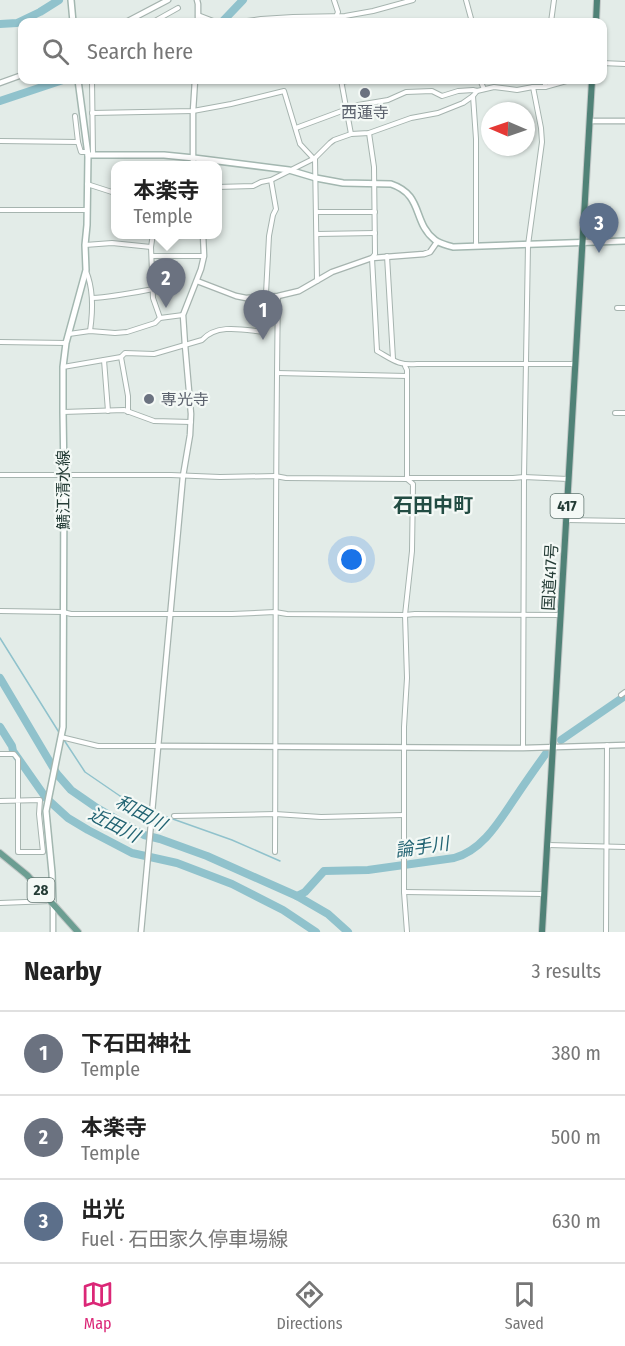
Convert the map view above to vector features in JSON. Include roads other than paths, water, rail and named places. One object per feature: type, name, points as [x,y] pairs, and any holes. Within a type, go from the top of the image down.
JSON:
[{"type":"highway","points":[[596,18],[597,0]]},
{"type":"highway","name":"国道417号","points":[[542,932],[592,84]]},
{"type":"main road","points":[[71,0],[73,18]]},
{"type":"main road","name":"鯖江清水線","points":[[52,902],[52,873],[46,808],[63,728],[63,367],[66,343],[86,270],[89,154],[79,84]]},
{"type":"main road","points":[[89,154],[164,155],[218,161]]},
{"type":"main road","points":[[222,162],[289,170],[343,183],[394,185],[409,195],[416,205],[427,232],[437,242],[453,247],[625,241]]},
{"type":"main road","name":"28","points":[[0,853],[27,875],[78,932]]},
{"type":"street","points":[[134,18],[168,0]]},
{"type":"street","points":[[197,0],[198,15],[206,18]]},
{"type":"street","points":[[334,0],[338,12],[336,18]]},
{"type":"street","points":[[344,18],[413,0]]},
{"type":"street","points":[[466,0],[471,18]]},
{"type":"street","points":[[552,18],[554,0]]},
{"type":"street","points":[[160,18],[178,8]]},
{"type":"street","points":[[277,18],[307,18]]},
{"type":"street","points":[[607,63],[625,64]]},
{"type":"street","points":[[0,83],[18,76]]},
{"type":"street","points":[[75,116],[81,152],[89,154],[92,84]]},
{"type":"street","points":[[194,161],[192,111],[195,84]]},
{"type":"street","points":[[342,84],[351,134]]},
{"type":"street","points":[[482,84],[484,89]]},
{"type":"street","points":[[222,187],[253,186],[271,180],[315,158],[330,143],[351,134],[369,132],[411,118],[438,113],[463,103],[484,89],[494,87],[517,90],[556,84]]},
{"type":"street","points":[[523,748],[528,245],[542,142],[533,87]]},
{"type":"street","points":[[296,128],[358,105],[388,100],[406,92],[432,91],[442,96],[458,91],[473,90],[475,93]]},
{"type":"street","points":[[92,113],[192,111],[284,91],[300,144],[315,158],[317,281]]},
{"type":"street","points":[[475,93],[476,246]]},
{"type":"street","points":[[590,121],[625,121]]},
{"type":"street","points":[[369,132],[375,183],[375,254],[372,258],[377,351],[405,366],[417,364],[576,364]]},
{"type":"street","points":[[0,141],[78,142]]},
{"type":"street","points":[[63,367],[121,357],[125,353],[154,354],[202,340],[216,330],[264,332],[269,236],[276,209],[271,180]]},
{"type":"street","points":[[87,184],[111,192]]},
{"type":"street","points":[[0,210],[87,210]]},
{"type":"street","points":[[316,212],[375,212]]},
{"type":"street","points":[[317,234],[375,233]]},
{"type":"street","points":[[152,239],[153,298],[160,318]]},
{"type":"street","points":[[141,932],[183,476],[191,422],[183,315],[204,256],[203,239]]},
{"type":"street","points":[[197,281],[246,298],[278,296],[299,291],[332,272],[372,258],[430,252],[437,242]]},
{"type":"street","points":[[85,245],[112,243],[151,247]]},
{"type":"street","points":[[152,256],[204,256]]},
{"type":"street","points":[[387,256],[393,360]]},
{"type":"street","points":[[86,270],[92,298],[90,332]]},
{"type":"street","points":[[92,298],[126,295],[131,292],[153,289]]},
{"type":"street","points":[[275,852],[275,476],[278,296]]},
{"type":"street","points":[[617,308],[625,308]]},
{"type":"street","points":[[69,334],[115,333],[134,330],[155,323],[160,318],[183,315]]},
{"type":"street","points":[[0,342],[66,343]]},
{"type":"street","points":[[121,357],[128,396],[128,412]]},
{"type":"street","points":[[104,360],[108,411]]},
{"type":"street","points":[[405,366],[407,370],[407,478],[413,484],[412,551],[405,615],[404,892],[407,932]]},
{"type":"street","points":[[277,373],[407,376]]},
{"type":"street","points":[[63,412],[124,410],[154,421],[191,422]]},
{"type":"street","points":[[615,413],[625,413]]},
{"type":"street","points":[[0,475],[569,479]]},
{"type":"street","points":[[567,520],[625,521]]},
{"type":"street","points":[[0,611],[71,614],[275,612],[286,614],[561,615]]},
{"type":"street","points":[[61,737],[98,746],[276,745],[523,748],[625,745]]},
{"type":"street","points":[[606,932],[607,745]]},
{"type":"street","points":[[0,754],[14,754],[18,759],[18,801],[18,852],[43,852],[39,814],[40,800],[18,801],[0,801]]},
{"type":"street","points":[[174,816],[404,815]]},
{"type":"street","points":[[548,845],[625,847]]},
{"type":"street","points":[[404,892],[545,894]]},
{"type":"street","points":[[0,903],[52,902],[53,932]]},
{"type":"waterway","points":[[27,18],[59,0]]},
{"type":"waterway","points":[[226,18],[243,0]]},
{"type":"waterway","points":[[0,24],[18,23]]},
{"type":"waterway","points":[[0,101],[51,84]]},
{"type":"waterway","points":[[0,638],[60,734]]},
{"type":"waterway","name":"和田川","points":[[0,678],[57,774],[71,790],[144,835],[207,856],[297,896],[328,914],[348,932]]},
{"type":"waterway","name":"論手川","points":[[561,740],[625,696]]},
{"type":"waterway","name":"近田川","points":[[0,727],[13,751],[46,798],[68,818],[132,853],[177,863],[232,884],[283,910],[316,932]]},
{"type":"waterway","points":[[64,740],[85,772],[139,807],[232,840],[280,861]]},
{"type":"waterway","name":"論手川","points":[[297,896],[305,892],[324,871],[368,870],[454,858],[465,854],[491,832],[547,752]]},
{"type":"place","name":"西蓮寺","points":[[365,93]]},
{"type":"place","name":"出光","points":[[599,253]]},
{"type":"place","name":"本楽寺","points":[[166,308]]},
{"type":"place","name":"下石田神社","points":[[263,340]]},
{"type":"place","name":"専光寺","points":[[149,399]]},
{"type":"district","name":"石田中町","points":[[433,505]]}]
